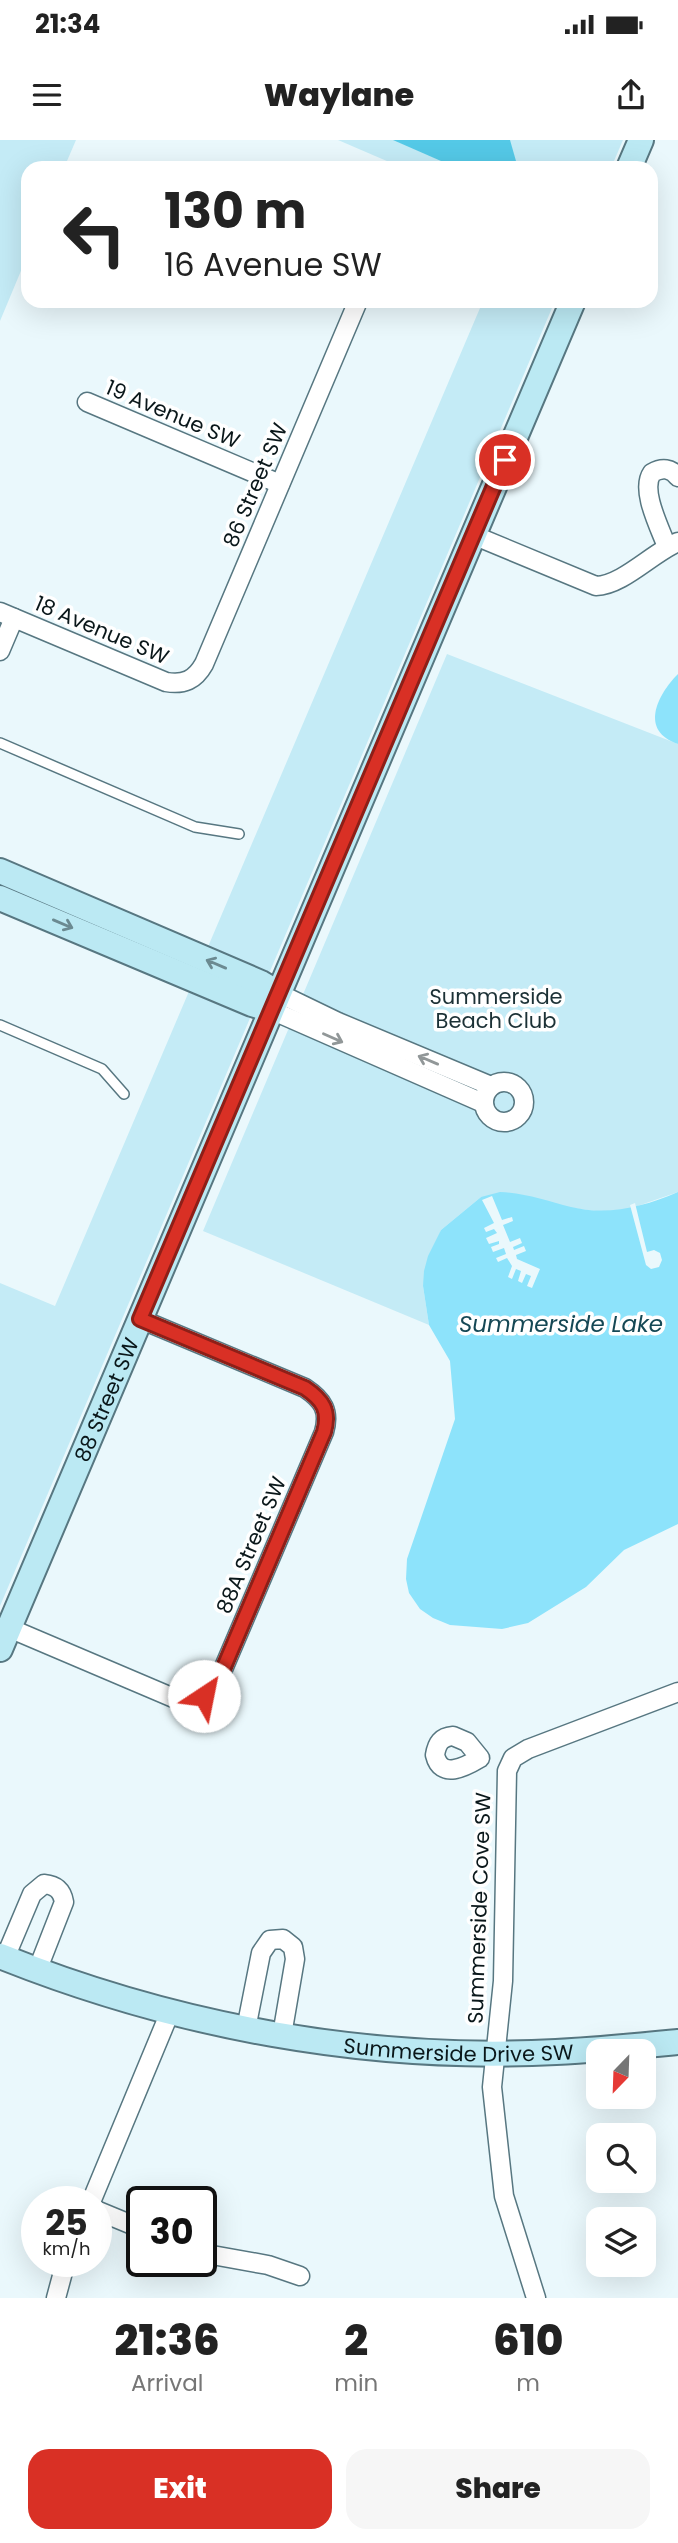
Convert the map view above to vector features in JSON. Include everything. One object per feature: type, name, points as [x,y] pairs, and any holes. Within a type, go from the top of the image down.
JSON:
[{"type":"street","points":[[632,161],[641,140]]},
{"type":"street","name":"86 Street SW","points":[[187,682],[199,673],[204,664],[355,308]]},
{"type":"street","name":"88 Street SW","points":[[4,1638],[570,308]]},
{"type":"street","name":"19 Avenue SW","points":[[87,402],[279,484]]},
{"type":"street","points":[[473,535],[596,586],[610,584],[672,544],[648,493],[647,481],[652,473],[665,469],[678,477]]},
{"type":"street","points":[[0,651],[7,615]]},
{"type":"street","name":"18 Avenue SW","points":[[7,615],[166,682],[187,682]]},
{"type":"street","points":[[0,871],[261,983],[274,1002],[483,1103]]},
{"type":"street","points":[[0,898],[252,1004],[274,1002],[327,1017],[491,1086]]},
{"type":"street","points":[[504,1082],[517,1087],[524,1098],[522,1111],[512,1121],[499,1122],[488,1116],[483,1103],[491,1086],[504,1082]]},
{"type":"street","name":"88A Street SW","points":[[4,1638],[176,1699],[191,1701],[204,1696],[221,1674],[324,1432],[327,1416],[325,1406],[305,1388],[140,1319]]},
{"type":"street","name":"Summerside Cove SW","points":[[536,2298],[502,2189],[492,2087],[503,1981],[506,1781],[509,1764],[528,1749],[673,1694],[678,1679]]},
{"type":"street","name":"Summerside Cove SW","points":[[480,1758],[509,1764]]},
{"type":"street","name":"Summerside Drive SW","points":[[37,1971],[64,1902],[63,1895],[51,1885],[44,1884],[32,1894],[3,1957],[37,1971],[170,2012],[246,2029],[386,2049],[554,2053],[678,2042]]},
{"type":"street","points":[[246,2029],[261,1953],[270,1940],[284,1939],[293,1947],[295,1959],[282,2035]]},
{"type":"street","points":[[98,2186],[170,2012]]},
{"type":"street","points":[[217,2256],[282,2269],[300,2276]]},
{"type":"street","points":[[56,2298],[62,2277]]},
{"type":"lane","points":[[0,743],[195,827],[239,834]]},
{"type":"lane","points":[[0,1026],[102,1069],[124,1094]]},
{"type":"green space","points":[[0,140],[76,140],[67,161],[21,161],[21,271],[0,321]]},
{"type":"green space","points":[[338,140],[623,140],[614,161],[387,161]]},
{"type":"green space","points":[[480,308],[552,308],[0,1606],[0,1283],[55,1306]]},
{"type":"green space","name":"Summerside Beach Club","points":[[447,654],[678,744],[678,1192],[629,1209],[604,1212],[481,1197],[441,1230],[423,1286],[429,1325],[203,1231]]},
{"type":"shaded area","points":[[393,140],[510,140],[516,161],[441,161]]},
{"type":"water","points":[[678,674],[678,744],[666,738],[655,722],[658,702]]},
{"type":"water","name":"Summerside Lake","points":[[500,1192],[598,1211],[639,1206],[678,1192],[678,1524],[624,1550],[586,1587],[528,1623],[502,1629],[450,1625],[433,1618],[420,1609],[409,1593],[406,1579],[407,1559],[455,1419],[450,1361],[429,1325],[423,1286],[424,1271],[441,1230],[481,1197]]},
{"type":"pier","points":[[492,1196],[502,1220],[512,1217],[513,1221],[503,1225],[510,1242],[520,1238],[522,1243],[513,1247],[514,1250],[524,1246],[526,1251],[516,1255],[517,1259],[540,1269],[532,1288],[527,1286],[531,1276],[526,1274],[522,1283],[518,1281],[521,1271],[516,1269],[512,1279],[508,1277],[512,1266],[507,1258],[498,1262],[496,1258],[506,1254],[504,1248],[493,1252],[491,1247],[499,1244],[499,1241],[489,1244],[486,1238],[497,1233],[494,1229],[486,1232],[484,1228],[494,1223],[482,1200]]},
{"type":"pier","points":[[635,1203],[647,1252],[654,1250],[660,1253],[662,1260],[659,1267],[651,1269],[646,1265],[630,1205]]},
{"type":"route","points":[[204,1696],[210,1692],[221,1674],[324,1432],[327,1416],[325,1406],[305,1388],[140,1319],[505,460]]}]
